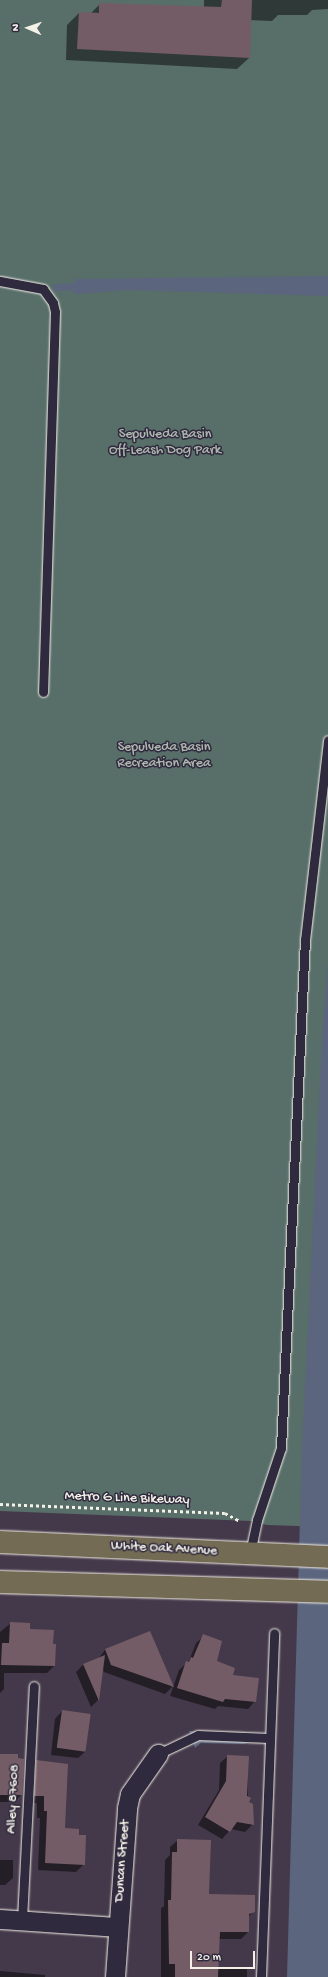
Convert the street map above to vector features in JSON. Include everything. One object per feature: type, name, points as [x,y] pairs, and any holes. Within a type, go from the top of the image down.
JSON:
[{"type":"main road","name":"White Oak Avenue","points":[[0,1542],[328,1557]]},
{"type":"main road","points":[[0,1582],[328,1592]]},
{"type":"street","name":"Duncan Street","points":[[115,1977],[117,1927],[127,1808],[130,1794],[158,1754]]},
{"type":"street","points":[[0,1920],[22,1920],[117,1927]]},
{"type":"lane","points":[[0,281],[43,289],[53,303],[55,312],[43,692]]},
{"type":"lane","points":[[260,1554],[257,1520],[281,1448],[305,940],[328,740]]},
{"type":"lane","points":[[261,1977],[274,1633]]},
{"type":"lane","name":"Alley 87608","points":[[22,1920],[34,1686]]},
{"type":"lane","points":[[158,1754],[198,1735],[269,1738]]},
{"type":"path","name":"Metro G Line Bikeway","points":[[0,1504],[225,1513],[231,1514],[244,1525]]},
{"type":"green space","name":"Sepulveda Basin Recreation Area","points":[[0,0],[328,0],[328,1527],[267,1525],[251,1521],[0,1511]]},
{"type":"water","points":[[328,276],[328,296],[127,290],[74,294],[75,279]]},
{"type":"water","points":[[328,965],[328,1977],[287,1977],[302,1448],[322,1041]]},
{"type":"water","points":[[189,1731],[245,1732],[248,1742],[244,1744],[201,1743],[195,1748]]},
{"type":"building","points":[[222,0],[252,0],[250,58],[77,49],[79,12],[99,13],[99,3],[221,7]]},
{"type":"building","points":[[10,1622],[30,1623],[30,1629],[54,1630],[53,1644],[56,1644],[55,1666],[1,1665],[2,1643],[9,1643]]},
{"type":"building","points":[[150,1631],[174,1687],[111,1665],[105,1649]]},
{"type":"building","points":[[203,1634],[222,1641],[217,1661],[235,1668],[233,1675],[259,1678],[256,1702],[225,1699],[223,1702],[177,1688],[186,1661],[189,1662],[191,1657],[193,1658]]},
{"type":"building","points":[[105,1655],[99,1701],[83,1664]]},
{"type":"building","points":[[62,1710],[91,1714],[85,1752],[57,1748]]},
{"type":"building","points":[[0,1754],[18,1754],[18,1758],[24,1759],[22,1795],[0,1795]]},
{"type":"building","points":[[227,1755],[249,1756],[247,1796],[251,1798],[249,1802],[253,1804],[254,1825],[237,1822],[230,1832],[205,1817],[226,1781]]},
{"type":"building","points":[[36,1760],[68,1764],[65,1828],[79,1829],[79,1835],[86,1835],[85,1865],[45,1863],[47,1811],[44,1811],[44,1796],[34,1796]]},
{"type":"building","points":[[177,1839],[211,1840],[209,1894],[255,1895],[255,1912],[249,1914],[249,1932],[220,1932],[218,1977],[175,1977],[175,1964],[169,1964],[168,1900],[171,1900],[172,1852],[177,1852]]},
{"type":"waterway","points":[[56,287],[84,286]]},
{"type":"park label","name":"Sepulveda Basin Off-Leash Dog Park","points":[[165,444]]}]
